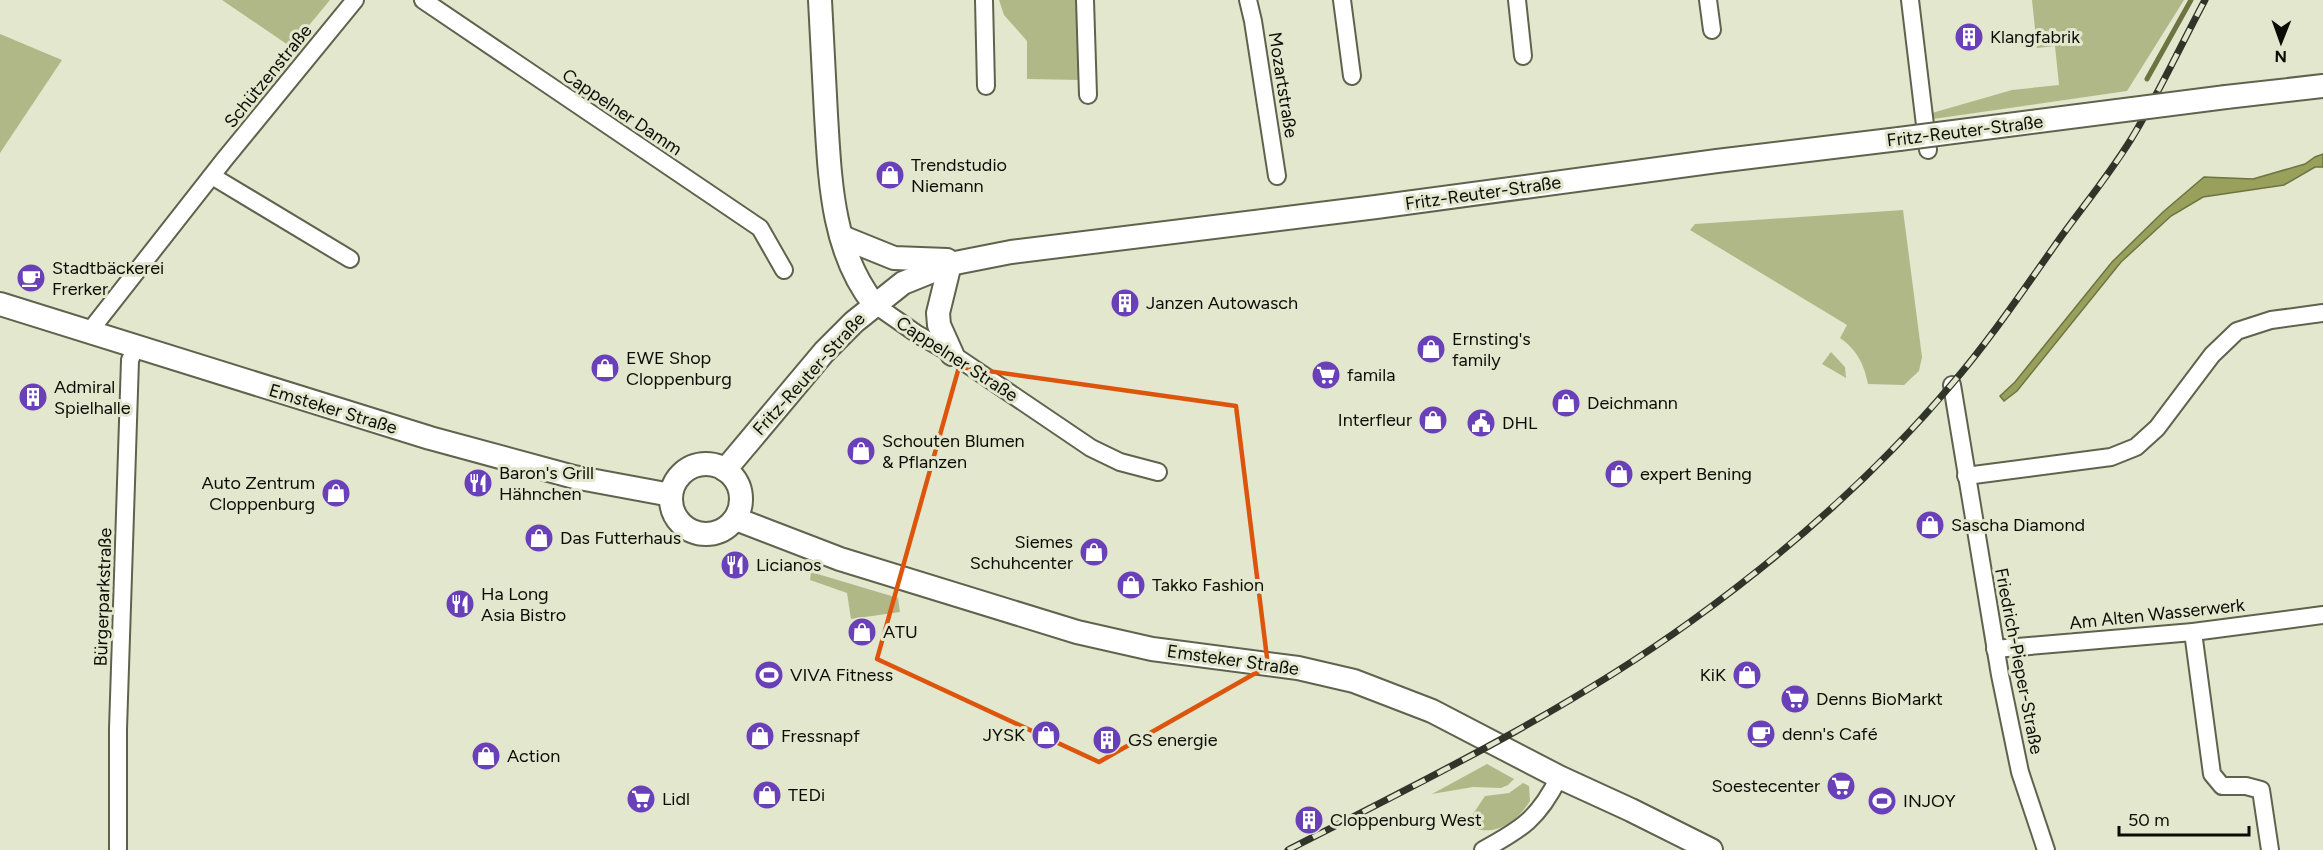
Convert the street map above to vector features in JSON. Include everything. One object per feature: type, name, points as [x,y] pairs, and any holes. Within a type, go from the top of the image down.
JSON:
[{"type":"street","name":"Schützenstraße","points":[[89,332],[355,0]]},
{"type":"street","name":"Cappelner Damm","points":[[423,0],[760,228],[784,270]]},
{"type":"street","name":"Cappelner Straße","points":[[820,0],[830,178],[836,215],[859,282],[874,304],[1106,456],[1138,468],[1158,472]]},
{"type":"street","points":[[984,0],[986,86]]},
{"type":"street","points":[[1085,0],[1088,95]]},
{"type":"street","name":"Mozartstraße","points":[[1248,0],[1277,176]]},
{"type":"street","points":[[1342,0],[1352,76]]},
{"type":"street","points":[[1517,0],[1523,56]]},
{"type":"street","points":[[1708,0],[1712,30]]},
{"type":"street","points":[[1910,0],[1928,150]]},
{"type":"street","name":"Fritz-Reuter-Straße","points":[[725,470],[824,352],[874,304],[903,283],[959,262],[1011,252],[1376,207],[1706,162],[2323,86]]},
{"type":"street","points":[[212,177],[350,259]]},
{"type":"street","points":[[842,237],[894,258],[959,262],[938,313],[939,325],[952,354]]},
{"type":"street","name":"Emsteker Straße","points":[[0,304],[430,438],[574,477],[671,495]]},
{"type":"street","points":[[1966,476],[2111,457],[2136,447],[2157,428],[2212,355],[2237,332],[2271,320],[2323,313]]},
{"type":"street","name":"Bürgerparkstraße","points":[[118,850],[118,729],[130,360],[136,347]]},
{"type":"street","name":"Friedrich-Pieper-Straße","points":[[1952,385],[1995,649],[2020,772],[2046,850]]},
{"type":"street","points":[[712,464],[725,470],[734,477],[740,487],[741,509],[736,519],[729,527],[709,535],[689,530],[675,515],[671,495],[678,478],[694,466],[712,464]]},
{"type":"street","name":"Emsteker Straße","points":[[736,519],[840,559],[1077,632],[1152,649],[1298,668],[1354,681],[1432,711],[1559,777],[1711,850]]},
{"type":"street","name":"Am Alten Wasserwerk","points":[[1995,649],[2193,632],[2323,615]]},
{"type":"street","points":[[2193,632],[2212,774],[2222,786],[2246,786],[2261,790],[2270,850]]},
{"type":"street","points":[[1483,850],[1530,821],[1549,797],[1559,777]]},
{"type":"highlighted area","points":[[959,367],[1236,406],[1268,666],[1099,762],[877,659]]},
{"type":"shaded area","points":[[222,0],[330,0],[291,47]]},
{"type":"shaded area","points":[[999,0],[1081,0],[1082,80],[1027,79],[1027,41],[1004,15]]},
{"type":"shaded area","points":[[2032,0],[2184,0],[2127,91],[1933,119],[1932,113],[2012,90],[2059,85],[2055,46],[2037,48]]},
{"type":"shaded area","points":[[0,34],[62,60],[0,153]]},
{"type":"shaded area","points":[[2323,154],[2323,167],[2315,167],[2284,185],[2203,197],[2171,216],[2121,262],[2017,391],[2004,401],[2000,396],[2015,382],[2112,262],[2163,212],[2204,177],[2253,179],[2305,164]]},
{"type":"shaded area","points":[[1903,210],[1922,357],[1919,371],[1904,385],[1868,384],[1859,358],[1840,338],[1847,325],[1690,230],[1695,224]]},
{"type":"shaded area","points":[[1831,352],[1845,367],[1846,378],[1822,364]]},
{"type":"shaded area","points":[[811,572],[898,598],[900,612],[851,619],[847,593],[810,580]]},
{"type":"shaded area","points":[[1487,764],[1514,779],[1501,788],[1473,787],[1432,794]]},
{"type":"shaded area","points":[[1523,783],[1529,786],[1530,801],[1510,822],[1493,830],[1475,828],[1467,823],[1485,796],[1509,793]]},
{"type":"waterway","points":[[2147,79],[2191,0]]},
{"type":"railway","points":[[1288,850],[1494,744],[1594,686],[1725,596],[1828,511],[1922,418],[1993,332],[2127,145],[2205,0]]},
{"type":"place","name":"Klangfabrik","points":[[1969,37]]},
{"type":"place","name":"Trendstudio Niemann","points":[[890,175]]},
{"type":"place","name":"Stadtbäckerei Frerker","points":[[31,278]]},
{"type":"place","name":"Janzen Autowasch","points":[[1125,303]]},
{"type":"place","name":"Ernsting's family","points":[[1431,349]]},
{"type":"place","name":"EWE Shop Cloppenburg","points":[[605,368]]},
{"type":"place","name":"famila","points":[[1326,375]]},
{"type":"place","name":"Admiral Spielhalle","points":[[33,397]]},
{"type":"place","name":"Deichmann","points":[[1566,403]]},
{"type":"place","name":"Interfleur","points":[[1433,420]]},
{"type":"place","name":"DHL","points":[[1481,423]]},
{"type":"place","name":"Schouten Blumen & Pflanzen","points":[[861,451]]},
{"type":"place","name":"expert Bening","points":[[1619,474]]},
{"type":"place","name":"Baron's Grill Hähnchen","points":[[478,483]]},
{"type":"place","name":"Auto Zentrum Cloppenburg","points":[[336,493]]},
{"type":"place","name":"Sascha Diamond","points":[[1930,525]]},
{"type":"place","name":"Das Futterhaus","points":[[539,538]]},
{"type":"place","name":"Siemes Schuhcenter","points":[[1094,552]]},
{"type":"place","name":"Licianos","points":[[735,565]]},
{"type":"place","name":"Takko Fashion","points":[[1131,585]]},
{"type":"place","name":"Ha Long Asia Bistro","points":[[460,604]]},
{"type":"place","name":"ATU","points":[[862,632]]},
{"type":"place","name":"VIVA Fitness","points":[[769,675]]},
{"type":"place","name":"KiK","points":[[1747,675]]},
{"type":"place","name":"Denns BioMarkt","points":[[1795,699]]},
{"type":"place","name":"denn's Café","points":[[1761,734]]},
{"type":"place","name":"JYSK","points":[[1046,735]]},
{"type":"place","name":"Fressnapf","points":[[760,736]]},
{"type":"place","name":"GS energie","points":[[1107,740]]},
{"type":"place","name":"Action","points":[[486,756]]},
{"type":"place","name":"Soestecenter","points":[[1841,786]]},
{"type":"place","name":"TEDi","points":[[767,795]]},
{"type":"place","name":"Lidl","points":[[641,799]]},
{"type":"place","name":"INJOY","points":[[1882,801]]},
{"type":"place","name":"Cloppenburg West","points":[[1309,820]]}]
